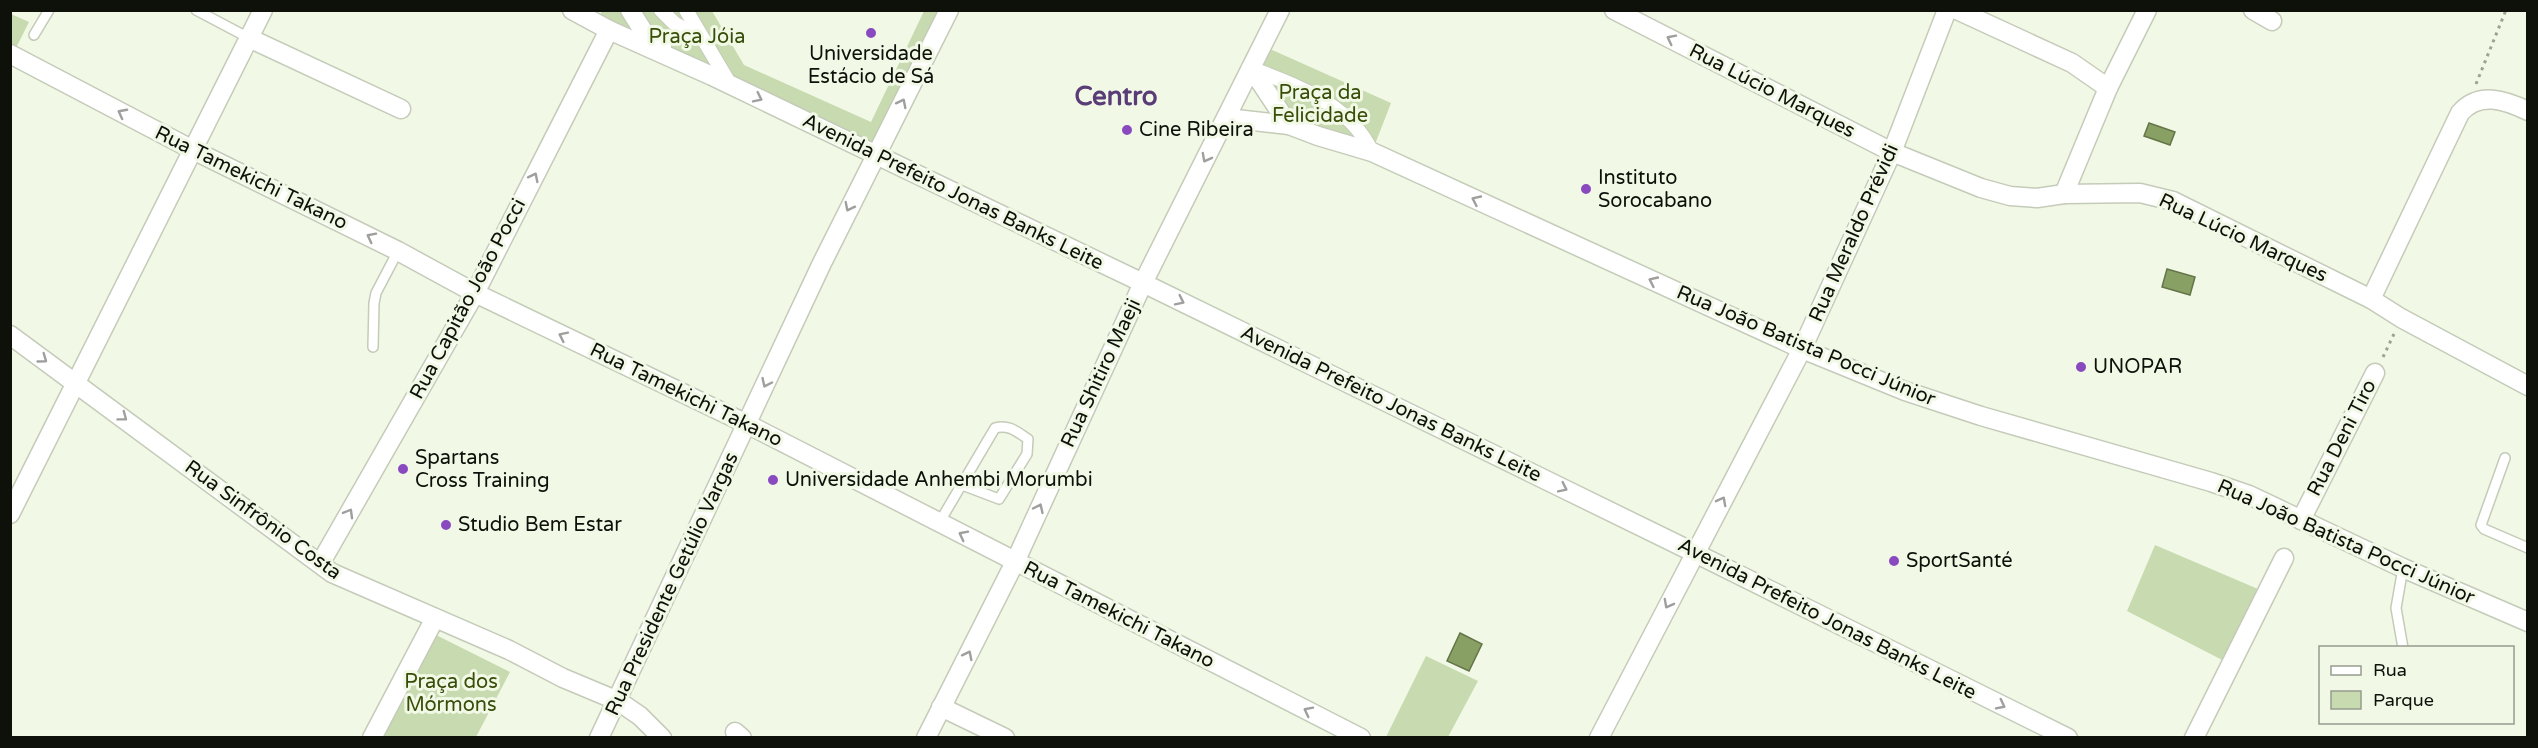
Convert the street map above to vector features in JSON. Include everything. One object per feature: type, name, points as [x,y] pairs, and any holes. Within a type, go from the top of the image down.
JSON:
[{"type":"street","points":[[11,514],[263,10]]},
{"type":"street","name":"Avenida Prefeito Jonas Banks Leite","points":[[572,10],[609,30],[712,76]]},
{"type":"street","name":"Avenida Prefeito Jonas Banks Leite","points":[[630,10],[639,28],[653,41],[731,86],[1143,283],[1695,552],[2045,734],[2068,738]]},
{"type":"street","points":[[661,10],[674,23],[705,41]]},
{"type":"street","points":[[686,10],[731,86]]},
{"type":"street","name":"Rua Presidente Getúlio Vargas","points":[[599,738],[822,263],[949,10]]},
{"type":"street","name":"Rua Lúcio Marques","points":[[1614,10],[1892,152],[1993,192],[2037,198],[2064,194],[2140,193],[2173,201],[2371,299],[2401,318],[2528,386]]},
{"type":"street","name":"Rua Meraldo Prévidi","points":[[1599,738],[1802,349],[1892,152],[1947,10]]},
{"type":"street","points":[[1957,10],[2073,63],[2108,88]]},
{"type":"street","points":[[2064,194],[2108,88],[2147,10]]},
{"type":"street","points":[[2253,10],[2272,21]]},
{"type":"street","name":"Rua Shitiro Maeji","points":[[926,738],[1015,562],[1143,283],[1251,68],[1272,13]]},
{"type":"street","name":"Rua Capitão João Pocci","points":[[320,564],[475,293],[609,30]]},
{"type":"street","points":[[249,38],[401,109]]},
{"type":"street","name":"Rua Tamekichi Takano","points":[[10,54],[193,150],[398,251],[475,293],[747,424],[1360,738]]},
{"type":"street","points":[[1251,68],[1289,125]]},
{"type":"street","points":[[1251,68],[1295,85],[1336,108],[1358,128],[1372,152]]},
{"type":"street","points":[[2371,299],[2454,123],[2467,105],[2475,101],[2499,100],[2528,111]]},
{"type":"street","name":"Rua João Batista Pocci Júnior","points":[[1227,118],[1289,125],[1372,152],[1802,349],[1930,400],[2249,495],[2403,568],[2528,622]]},
{"type":"street","name":"Rua Sinfrônio Costa","points":[[10,335],[320,564],[345,579],[509,650],[563,678],[618,701],[640,716],[662,738]]},
{"type":"street","name":"Rua Deni Tiro","points":[[2301,520],[2375,373]]},
{"type":"street","points":[[2194,738],[2284,558]]},
{"type":"street","points":[[372,738],[435,618]]},
{"type":"street","points":[[941,707],[1005,738]]},
{"type":"lane","points":[[34,35],[49,10]]},
{"type":"lane","points":[[196,10],[249,38]]},
{"type":"lane","points":[[373,347],[376,292],[398,251]]},
{"type":"lane","points":[[939,523],[995,428],[1010,427],[1028,439],[1027,454],[1002,498],[996,500],[962,485]]},
{"type":"lane","points":[[2505,458],[2481,525],[2528,548]]},
{"type":"lane","points":[[2403,568],[2396,608],[2403,646]]},
{"type":"path","points":[[2467,105],[2506,10]]},
{"type":"path","name":"Rua Deni Tiro","points":[[2375,373],[2401,318]]},
{"type":"green space","name":"Praça Jóia","points":[[602,11],[712,11],[744,65],[871,122],[924,11],[939,11],[876,155],[597,21]]},
{"type":"green space","points":[[11,14],[29,22],[11,58]]},
{"type":"green space","name":"Praça da Felicidade","points":[[1263,46],[1391,103],[1372,152],[1289,125],[1251,68]]},
{"type":"green space","points":[[2155,545],[2265,592],[2230,664],[2127,611]]},
{"type":"green space","name":"Praça dos Mórmons","points":[[434,634],[510,672],[476,737],[377,738]]},
{"type":"green space","points":[[1426,656],[1478,681],[1448,737],[1386,737]]},
{"type":"shaded area","points":[[2149,123],[2175,132],[2170,145],[2144,136]]},
{"type":"shaded area","points":[[2167,269],[2195,277],[2190,295],[2162,287]]},
{"type":"shaded area","points":[[1460,633],[1482,644],[1469,671],[1447,661]]},
{"type":"place","name":"Universidade Estácio de Sá","points":[[871,33]]},
{"type":"place","name":"Cine Ribeira","points":[[1127,130]]},
{"type":"place","name":"Instituto Sorocabano","points":[[1586,189]]},
{"type":"place","name":"UNOPAR","points":[[2081,367]]},
{"type":"place","name":"Spartans Cross Training","points":[[403,469]]},
{"type":"place","name":"Universidade Anhembi Morumbi","points":[[773,480]]},
{"type":"place","name":"Studio Bem Estar","points":[[446,525]]},
{"type":"place","name":"SportSanté","points":[[1894,561]]},
{"type":"district","name":"Centro","points":[[1116,96]]}]
